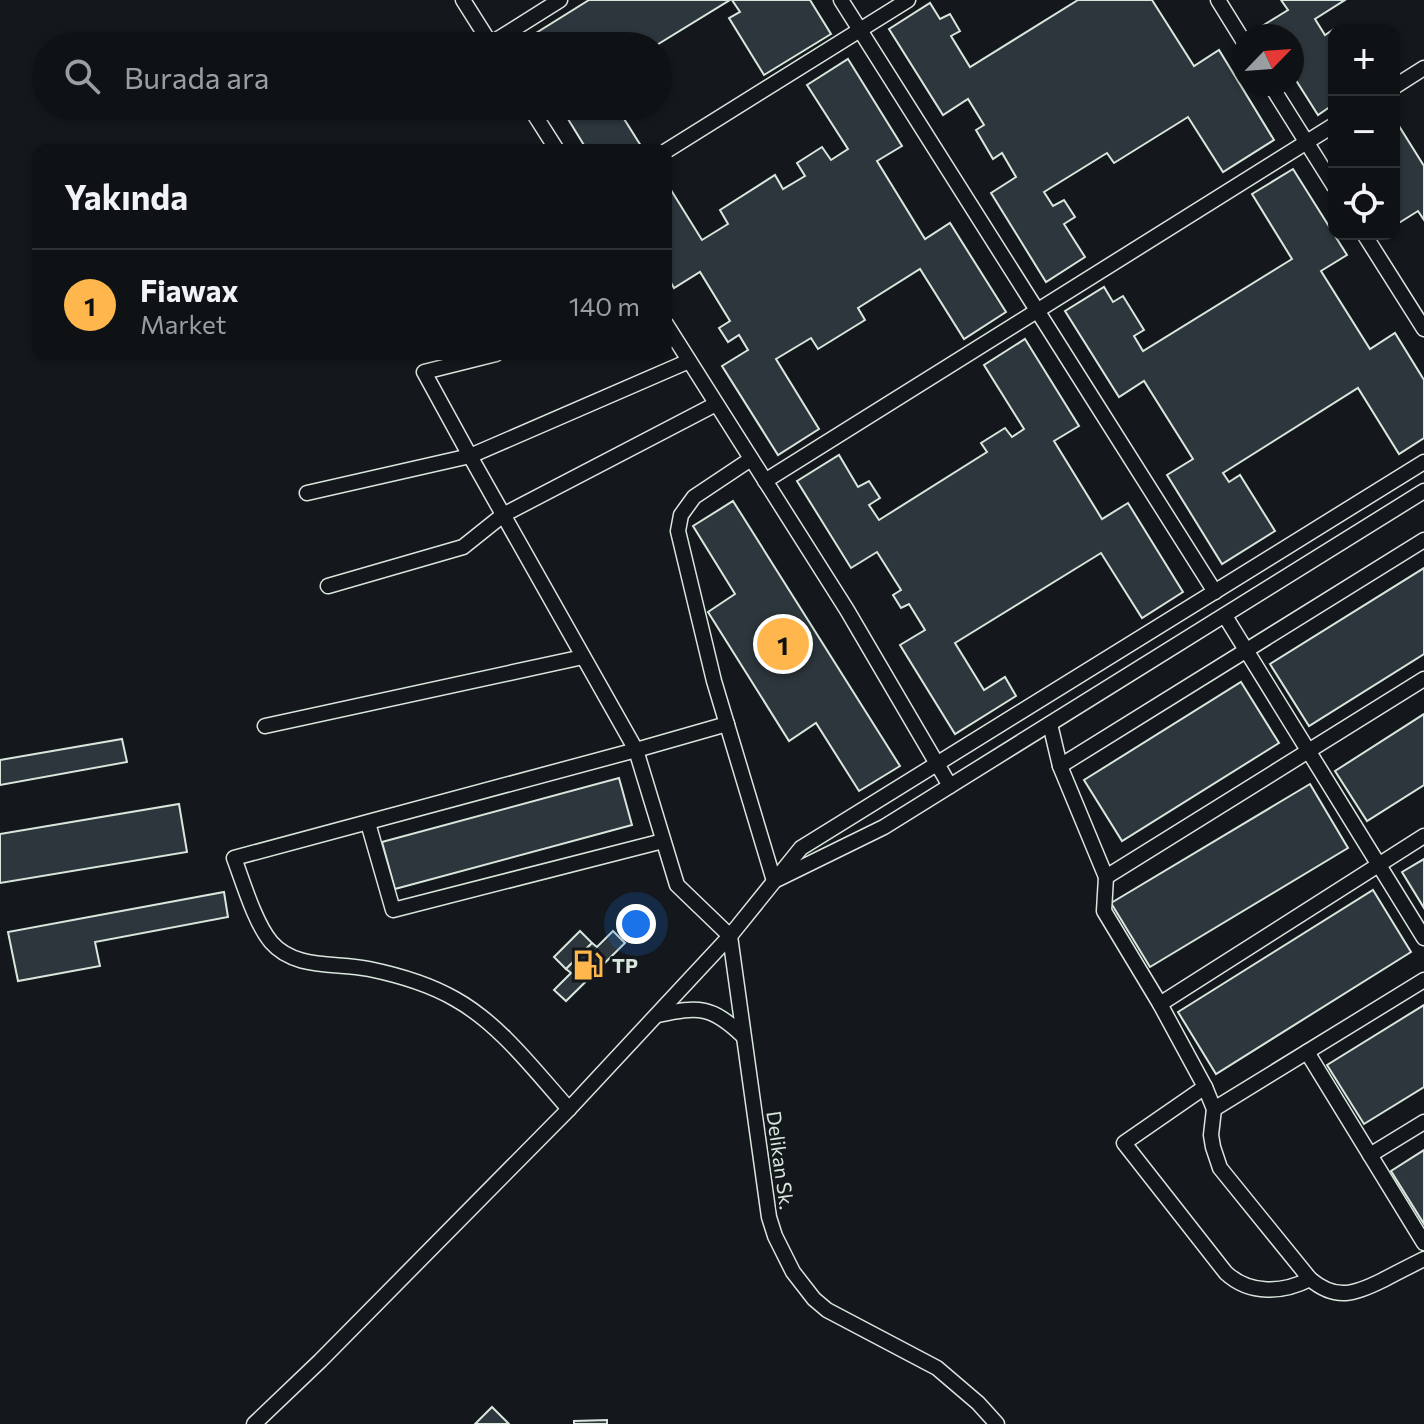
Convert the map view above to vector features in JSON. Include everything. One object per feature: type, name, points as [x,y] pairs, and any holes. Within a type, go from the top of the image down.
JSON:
[{"type":"street","points":[[463,0],[483,32]]},
{"type":"street","points":[[511,32],[560,0]]},
{"type":"street","points":[[841,0],[1215,592]]},
{"type":"street","points":[[672,147],[908,0]]},
{"type":"street","points":[[1218,0],[1233,24]]},
{"type":"street","points":[[1400,83],[1424,68]]},
{"type":"street","points":[[1278,96],[1328,176]]},
{"type":"street","points":[[538,120],[553,144]]},
{"type":"street","points":[[765,481],[1328,129]]},
{"type":"street","points":[[1368,240],[1424,329]]},
{"type":"street","points":[[672,334],[847,610],[950,786]]},
{"type":"street","points":[[472,360],[424,372],[636,750],[677,885],[730,936]]},
{"type":"street","points":[[307,493],[470,456],[689,361]]},
{"type":"street","points":[[328,586],[463,547],[503,515],[716,404]]},
{"type":"street","points":[[751,459],[694,497],[684,508],[678,531],[714,681],[774,881]]},
{"type":"street","points":[[254,1424],[569,1109],[730,936],[801,848],[1424,462]]},
{"type":"street","points":[[774,881],[884,827],[1424,491]]},
{"type":"street","points":[[1060,766],[1424,540]]},
{"type":"street","points":[[1225,616],[1424,938]]},
{"type":"street","points":[[265,726],[583,657]]},
{"type":"street","points":[[1106,877],[1424,679]]},
{"type":"street","points":[[569,1109],[494,1027],[455,999],[393,975],[366,968],[299,960],[278,949],[266,935],[234,858],[727,724]]},
{"type":"street","points":[[1050,724],[1060,766],[1106,877],[1104,911],[1205,1087],[1214,1109],[1211,1135],[1220,1168],[1310,1279],[1324,1289],[1350,1293],[1367,1288],[1424,1259]]},
{"type":"street","points":[[368,823],[393,910],[663,841]]},
{"type":"street","points":[[1160,1004],[1424,836]]},
{"type":"street","name":"Delikan Sk.","points":[[730,936],[769,1217],[793,1272],[827,1310],[937,1368],[997,1424]]},
{"type":"street","points":[[1214,1109],[1424,980]]},
{"type":"street","points":[[656,1016],[686,1009],[702,1009],[726,1019],[744,1036]]},
{"type":"street","points":[[1307,1052],[1424,1243]]},
{"type":"street","points":[[1205,1087],[1124,1143],[1233,1280],[1271,1290],[1291,1287],[1310,1279]]},
{"type":"street","points":[[1370,1155],[1424,1122]]},
{"type":"building","points":[[589,0],[730,0],[672,36],[672,32],[538,32]]},
{"type":"building","points":[[732,0],[810,0],[831,34],[764,75],[729,18],[740,12]]},
{"type":"building","points":[[1078,0],[1152,0],[1194,66],[1219,50],[1232,71],[1232,96],[1247,96],[1274,140],[1223,172],[1188,117],[1114,163],[1107,153],[1044,192],[1053,206],[1064,200],[1075,217],[1064,224],[1085,257],[1046,282],[991,193],[1016,177],[1002,153],[993,159],[976,130],[984,125],[968,99],[943,115],[889,29],[930,3],[940,19],[950,14],[960,31],[951,36],[970,67]]},
{"type":"building","points":[[1281,0],[1345,0],[1315,19],[1325,35],[1328,33],[1328,108],[1318,115],[1304,93],[1304,24],[1265,24],[1288,10]]},
{"type":"building","points":[[848,59],[902,146],[877,161],[925,239],[950,223],[1006,312],[964,339],[920,269],[858,308],[865,320],[818,349],[811,338],[776,359],[819,429],[778,455],[722,366],[748,350],[739,335],[728,342],[719,328],[730,321],[700,272],[674,288],[672,284],[672,192],[702,240],[728,224],[720,210],[775,175],[783,189],[805,176],[797,163],[822,147],[831,160],[848,149],[807,85]]},
{"type":"building","points":[[569,120],[625,120],[640,144],[583,144]]},
{"type":"building","points":[[1400,128],[1424,166],[1424,220],[1418,211],[1400,222]]},
{"type":"building","points":[[1293,169],[1328,225],[1328,240],[1338,240],[1347,255],[1321,271],[1370,349],[1395,333],[1424,380],[1424,438],[1399,454],[1358,388],[1223,473],[1229,482],[1240,475],[1275,531],[1222,564],[1167,475],[1193,459],[1144,381],[1119,397],[1065,311],[1104,287],[1113,302],[1123,296],[1144,330],[1134,336],[1143,351],[1292,259],[1252,194]]},
{"type":"building","points":[[1025,339],[1079,426],[1054,441],[1102,519],[1128,503],[1183,592],[1142,618],[1101,553],[955,643],[984,690],[1005,677],[1016,696],[955,734],[900,645],[925,630],[909,604],[901,608],[893,595],[901,590],[877,552],[851,568],[797,481],[839,455],[858,487],[869,481],[880,498],[869,505],[879,520],[987,452],[981,443],[1005,428],[1012,437],[1024,429],[984,365]]},
{"type":"building","points":[[733,501],[900,766],[859,791],[816,723],[789,741],[708,612],[735,594],[693,526]]},
{"type":"building","points":[[1424,568],[1424,654],[1309,726],[1270,664]]},
{"type":"building","points":[[1241,682],[1279,743],[1122,841],[1084,780]]},
{"type":"building","points":[[1424,714],[1424,785],[1367,821],[1335,771]]},
{"type":"building","points":[[122,739],[127,762],[0,785],[0,760]]},
{"type":"building","points":[[619,778],[632,825],[395,889],[382,842]]},
{"type":"building","points":[[1310,784],[1348,848],[1150,967],[1111,903]]},
{"type":"building","points":[[179,804],[187,852],[0,883],[0,834]]},
{"type":"building","points":[[1424,859],[1424,908],[1402,872]]},
{"type":"building","points":[[1373,890],[1411,952],[1216,1074],[1178,1012]]},
{"type":"building","points":[[224,892],[228,917],[95,942],[100,966],[18,981],[8,932]]},
{"type":"building","points":[[580,931],[592,943],[566,969],[554,957]]},
{"type":"building","points":[[613,931],[625,943],[566,1001],[554,990],[571,973],[566,969],[592,943],[597,947]]},
{"type":"building","points":[[1424,1005],[1424,1087],[1364,1124],[1327,1065]]},
{"type":"building","points":[[1424,1150],[1424,1224],[1391,1171]]},
{"type":"building","points":[[492,1407],[509,1424],[475,1424]]},
{"type":"building","points":[[607,1420],[607,1424],[574,1424],[574,1421]]},
{"type":"place","name":"Fiawax","points":[[783,644]]},
{"type":"place","name":"TP","points":[[588,965]]}]
